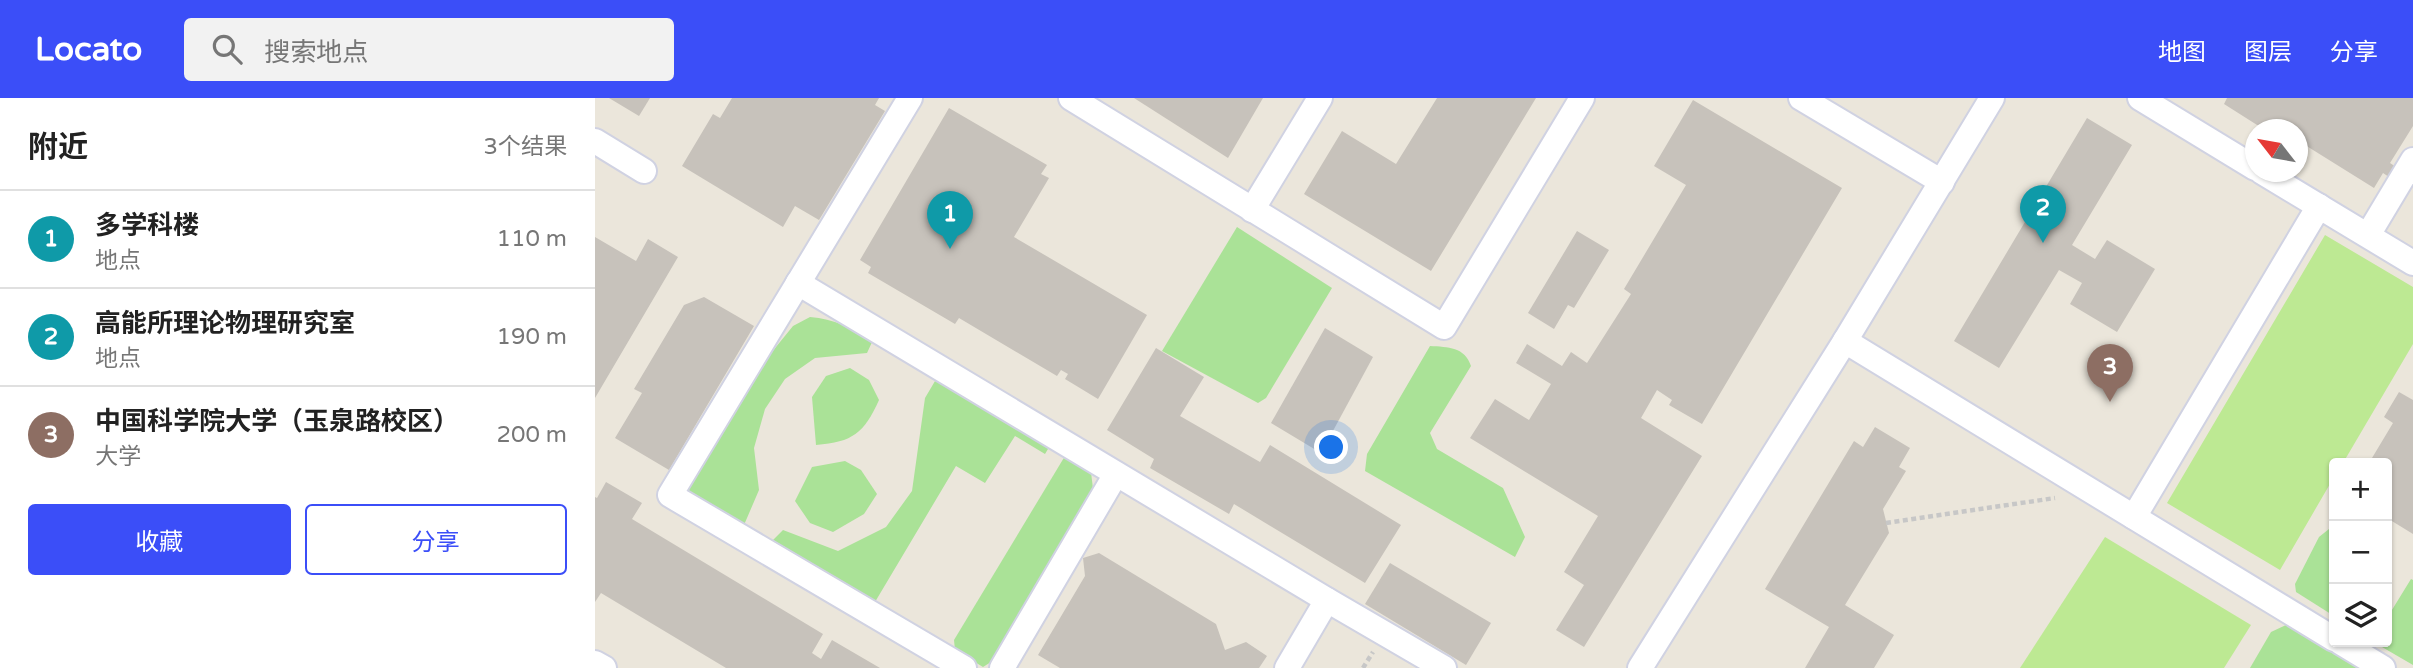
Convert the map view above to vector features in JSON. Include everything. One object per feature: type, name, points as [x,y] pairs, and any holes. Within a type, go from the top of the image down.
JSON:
[{"type":"street","points":[[910,98],[670,495],[964,668]]},
{"type":"street","points":[[1071,98],[1444,327],[1582,98]]},
{"type":"street","points":[[1252,210],[1320,98]]},
{"type":"street","points":[[1801,98],[1942,182]]},
{"type":"street","points":[[1640,668],[1845,341],[1992,98]]},
{"type":"street","points":[[2140,98],[2245,160]]},
{"type":"street","points":[[595,141],[644,171]]},
{"type":"street","points":[[2368,235],[2413,160]]},
{"type":"street","points":[[2279,182],[2413,263]]},
{"type":"street","points":[[2134,517],[2319,206]]},
{"type":"street","points":[[798,282],[1444,668]]},
{"type":"street","points":[[1845,341],[2329,636]]},
{"type":"street","points":[[1002,668],[1116,474]]},
{"type":"street","points":[[1287,668],[1327,600]]},
{"type":"street","points":[[2348,647],[2383,668]]},
{"type":"street","points":[[595,663],[604,668]]},
{"type":"path","points":[[1887,523],[2094,492]]},
{"type":"green space","points":[[1237,227],[1332,288],[1266,398],[1258,403],[1162,351]]},
{"type":"green space","points":[[2325,235],[2413,287],[2413,344],[2346,458],[2329,458],[2329,486],[2280,570],[2167,503]]},
{"type":"green space","points":[[810,317],[843,325],[873,340],[867,353],[815,358],[785,379],[765,409],[754,448],[759,490],[744,525],[688,490],[763,363],[793,326]]},
{"type":"green space","points":[[1430,346],[1460,352],[1471,366],[1430,433],[1437,449],[1503,488],[1525,537],[1515,557],[1365,471],[1367,454]]},
{"type":"green space","points":[[850,368],[869,380],[879,400],[868,421],[856,434],[829,444],[816,445],[812,397],[826,376]]},
{"type":"green space","points":[[938,376],[1051,444],[1045,454],[1015,436],[985,483],[956,466],[875,602],[773,540],[783,530],[838,551],[886,527],[912,491],[925,398]]},
{"type":"green space","points":[[1065,456],[1091,472],[1093,489],[991,662],[983,667],[955,650],[954,640]]},
{"type":"green space","points":[[845,461],[861,470],[877,494],[864,514],[833,532],[810,523],[795,501],[812,467]]},
{"type":"green space","points":[[2329,529],[2329,613],[2296,592],[2295,584],[2319,537]]},
{"type":"green space","points":[[2105,537],[2251,625],[2224,668],[2020,668]]},
{"type":"green space","points":[[2411,579],[2413,580],[2413,665],[2382,647],[2392,647],[2392,610]]},
{"type":"green space","points":[[2286,625],[2300,628],[2360,668],[2250,668],[2271,632]]},
{"type":"building","points":[[609,98],[650,98],[639,116]]},
{"type":"building","points":[[732,98],[879,98],[875,105],[885,111],[819,220],[795,206],[783,227],[682,166],[713,114],[720,118]]},
{"type":"building","points":[[1134,98],[1263,98],[1228,158]]},
{"type":"building","points":[[1437,98],[1536,98],[1431,271],[1304,194],[1342,131],[1396,164]]},
{"type":"building","points":[[2227,98],[2413,98],[2413,126],[2390,163],[2396,167],[2389,177],[2383,173],[2374,188],[2308,147],[2308,119],[2248,119],[2224,104]]},
{"type":"building","points":[[1693,100],[1842,188],[1702,424],[1669,405],[1672,400],[1657,390],[1641,418],[1702,456],[1584,647],[1556,630],[1584,585],[1564,572],[1598,516],[1470,438],[1495,399],[1529,420],[1551,384],[1516,363],[1527,344],[1562,366],[1571,352],[1587,363],[1631,294],[1624,289],[1686,185],[1654,166]]},
{"type":"building","points":[[949,108],[1047,165],[1041,174],[1049,178],[1014,237],[1147,315],[1098,399],[1065,379],[1068,374],[1061,370],[1057,376],[959,318],[955,324],[868,273],[871,267],[860,260]]},
{"type":"building","points":[[2087,118],[2132,145],[2072,245],[2095,259],[2107,240],[2155,269],[2117,332],[2070,304],[2082,283],[2059,270],[1999,368],[1954,341]]},
{"type":"building","points":[[1577,231],[1609,250],[1574,308],[1568,305],[1554,329],[1528,313]]},
{"type":"building","points":[[595,237],[636,261],[648,239],[678,257],[595,398]]},
{"type":"building","points":[[704,297],[754,326],[669,470],[615,438],[642,393],[634,389],[684,305]]},
{"type":"building","points":[[1325,328],[1373,357],[1321,453],[1271,423]]},
{"type":"building","points":[[1156,348],[1204,377],[1180,416],[1260,462],[1270,445],[1401,525],[1365,583],[1234,504],[1229,514],[1150,468],[1154,459],[1107,430]]},
{"type":"building","points":[[2399,392],[2413,400],[2413,534],[2392,521],[2392,458],[2372,458],[2393,423],[2384,417]]},
{"type":"building","points":[[1875,427],[1910,448],[1899,467],[1906,471],[1883,509],[1889,533],[1845,605],[1894,635],[1874,668],[1805,668],[1829,627],[1765,589],[1854,441],[1863,447]]},
{"type":"building","points":[[606,482],[642,503],[632,519],[823,634],[812,653],[821,659],[832,640],[880,668],[726,668],[601,593],[595,602],[595,497],[597,498]]},
{"type":"building","points":[[1099,553],[1216,624],[1225,650],[1246,642],[1267,656],[1259,668],[1060,668],[1038,655],[1085,576],[1083,558]]},
{"type":"building","points":[[1390,563],[1491,623],[1466,665],[1365,604]]},
{"type":"place","name":"高能所理论物理研究室","points":[[2043,243]]},
{"type":"place","name":"多学科楼","points":[[950,249]]},
{"type":"place","name":"中国科学院大学（玉泉路校区）","points":[[2110,402]]}]
